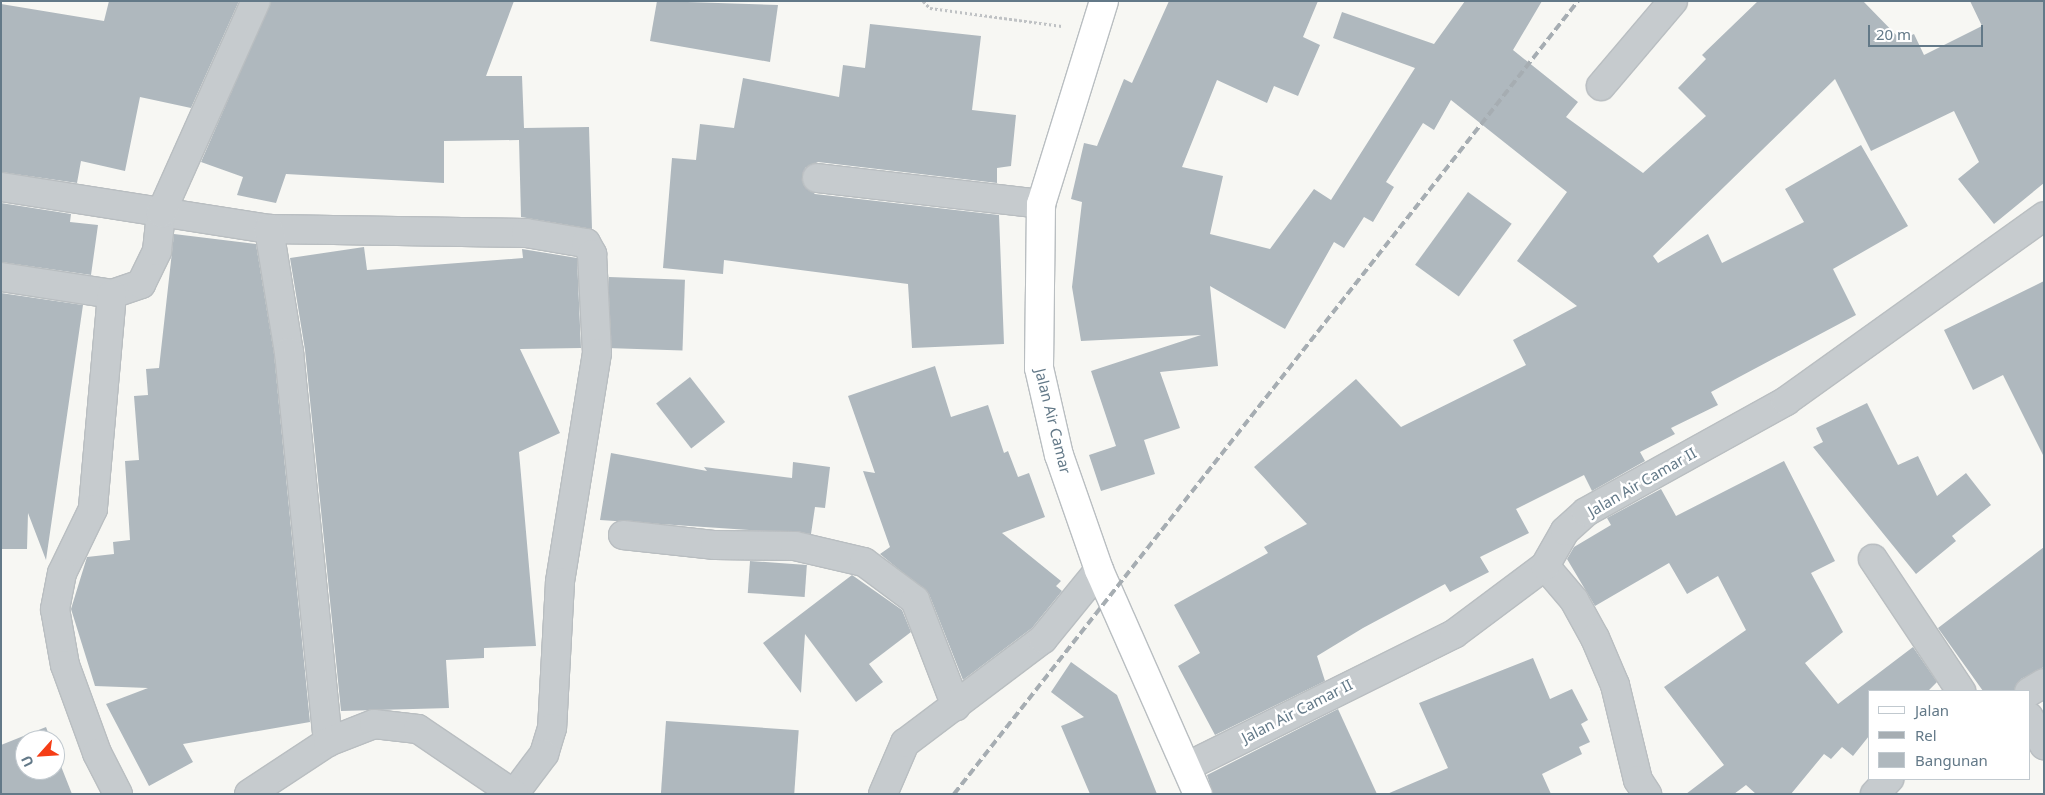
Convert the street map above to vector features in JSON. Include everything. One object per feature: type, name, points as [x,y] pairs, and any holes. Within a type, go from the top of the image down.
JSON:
[{"type":"main road","name":"Jalan Air Camar","points":[[1104,1],[1093,30],[1040,204],[1039,368],[1059,455],[1099,570],[1188,766],[1198,794]]},
{"type":"street","points":[[1,277],[112,294],[141,284],[148,274],[161,213],[256,1]]},
{"type":"street","points":[[1601,86],[1673,1]]},
{"type":"street","points":[[817,178],[1040,204]]},
{"type":"street","points":[[1,187],[269,229],[526,233],[580,240],[590,247],[597,353],[560,582],[552,728],[544,754],[514,794],[418,729],[374,724],[328,742],[249,794]]},
{"type":"street","name":"Jalan Air Camar II","points":[[1188,766],[1454,634],[1545,566],[1565,532],[1586,512],[1786,401],[2044,216]]},
{"type":"street","points":[[269,229],[289,352],[328,742]]},
{"type":"street","points":[[112,294],[94,509],[62,573],[55,608],[65,665],[97,753],[118,794]]},
{"type":"street","points":[[623,535],[715,545],[795,546],[864,562],[915,600],[956,706]]},
{"type":"street","points":[[1873,559],[1960,690]]},
{"type":"street","points":[[1545,566],[1574,600],[1595,638],[1615,684],[1638,780],[1647,794]]},
{"type":"street","points":[[883,794],[905,743],[1043,638],[1099,570]]},
{"type":"street","points":[[2030,691],[2044,683]]},
{"type":"street","points":[[2030,719],[2044,745]]},
{"type":"street","points":[[1875,794],[1888,780]]},
{"type":"path","points":[[923,1],[930,8],[1093,30]]},
{"type":"building","points":[[109,1],[239,1],[191,108],[140,97],[125,171],[81,161],[77,183],[1,172],[1,4],[104,21]]},
{"type":"building","points":[[271,1],[514,1],[486,76],[522,76],[524,128],[589,127],[592,229],[521,217],[519,140],[444,141],[444,183],[286,174],[276,203],[237,195],[243,177],[201,162]]},
{"type":"building","points":[[657,1],[778,5],[770,62],[650,41]]},
{"type":"building","points":[[1169,1],[1318,1],[1303,37],[1320,45],[1298,96],[1274,86],[1267,103],[1217,80],[1182,167],[1223,176],[1210,234],[1270,249],[1314,189],[1331,200],[1415,68],[1333,38],[1342,12],[1434,44],[1465,1],[1542,1],[1513,50],[1578,102],[1566,117],[1643,173],[1706,116],[1678,88],[1706,59],[1702,55],[1758,1],[1863,1],[1901,40],[1914,34],[1924,55],[1982,26],[1970,1],[2044,1],[2044,183],[1994,224],[1958,179],[1979,162],[1954,111],[1871,151],[1835,79],[1653,256],[1658,263],[1708,234],[1722,263],[1804,222],[1785,189],[1861,145],[1908,226],[1833,269],[1856,315],[1711,392],[1718,405],[1671,428],[1675,434],[1640,452],[1645,461],[1592,491],[1584,475],[1516,509],[1529,533],[1480,557],[1489,572],[1450,592],[1445,584],[1363,628],[1317,656],[1325,681],[1215,735],[1178,666],[1200,653],[1174,605],[1268,553],[1264,547],[1307,524],[1254,467],[1356,379],[1401,427],[1526,365],[1513,340],[1577,306],[1517,261],[1567,192],[1451,100],[1434,130],[1423,123],[1386,182],[1394,187],[1373,222],[1364,217],[1344,248],[1334,242],[1285,329],[1210,286],[1218,366],[1160,372],[1180,428],[1144,440],[1155,474],[1101,491],[1089,455],[1116,446],[1091,371],[1201,335],[1081,341],[1072,287],[1082,202],[1071,199],[1084,143],[1097,146],[1124,79],[1132,83]]},
{"type":"building","points":[[870,24],[981,36],[972,110],[1016,115],[1011,166],[997,168],[997,183],[818,162],[805,168],[803,184],[815,194],[999,215],[1004,344],[912,348],[908,284],[724,260],[723,274],[663,268],[672,158],[696,160],[700,124],[734,128],[743,78],[839,97],[843,65],[865,68]]},
{"type":"building","points":[[1468,192],[1512,224],[1459,297],[1415,265]]},
{"type":"building","points":[[1,203],[71,214],[70,222],[98,225],[91,275],[1,262]]},
{"type":"building","points":[[174,234],[256,244],[274,354],[310,722],[183,744],[193,762],[149,786],[106,704],[148,688],[95,686],[71,609],[87,557],[114,554],[113,542],[130,540],[125,461],[139,460],[134,396],[148,395],[146,369],[159,368]]},
{"type":"building","points":[[364,247],[367,270],[523,258],[522,249],[577,258],[581,348],[520,349],[560,433],[519,452],[536,646],[484,648],[484,658],[446,660],[449,708],[341,711],[305,350],[290,258]]},
{"type":"building","points":[[609,277],[685,280],[682,351],[607,348]]},
{"type":"building","points":[[2044,281],[2044,457],[2003,375],[1973,390],[1944,330]]},
{"type":"building","points":[[1,293],[83,305],[46,560],[28,513],[27,549],[1,549]]},
{"type":"building","points":[[935,366],[951,417],[988,405],[1004,453],[1008,451],[1018,477],[1029,473],[1045,517],[1002,533],[1061,581],[1056,586],[1062,591],[1032,628],[963,680],[929,594],[880,554],[890,547],[863,471],[875,473],[848,396]]},
{"type":"building","points":[[690,377],[725,422],[691,448],[656,403]]},
{"type":"building","points":[[1867,403],[1898,465],[1918,456],[1937,496],[1966,473],[1991,505],[1952,536],[1956,541],[1916,574],[1813,447],[1823,442],[1816,428]]},
{"type":"building","points":[[611,453],[707,471],[704,467],[792,478],[793,462],[830,467],[825,508],[815,507],[811,534],[600,520]]},
{"type":"building","points":[[1784,461],[1835,561],[1811,573],[1843,632],[1805,663],[1838,704],[1913,647],[1937,682],[1929,690],[1868,690],[1868,737],[1853,756],[1842,747],[1831,759],[1824,754],[1791,794],[1756,794],[1746,785],[1734,794],[1686,794],[1724,765],[1664,687],[1746,630],[1718,576],[1687,594],[1669,563],[1595,606],[1567,559],[1574,547],[1611,525],[1607,518],[1661,489],[1676,516]]},
{"type":"building","points":[[2044,547],[2044,667],[2021,679],[2015,690],[1982,690],[1938,628]]},
{"type":"building","points":[[750,561],[807,565],[805,597],[748,593]]},
{"type":"building","points":[[852,575],[902,610],[911,632],[869,664],[883,682],[856,702],[805,634],[801,693],[763,643]]},
{"type":"building","points":[[1533,658],[1550,699],[1572,689],[1588,720],[1581,724],[1590,742],[1579,747],[1582,754],[1542,774],[1551,794],[1387,794],[1448,768],[1419,703]]},
{"type":"building","points":[[1071,662],[1117,695],[1157,794],[1090,794],[1061,726],[1084,717],[1051,692]]},
{"type":"building","points":[[1338,709],[1377,794],[1213,794],[1207,775]]},
{"type":"building","points":[[666,721],[799,730],[794,794],[661,794]]},
{"type":"building","points":[[15,739],[15,780],[65,780],[65,776],[72,794],[1,794],[1,745]]},
{"type":"railway","points":[[954,794],[1578,1]]}]
